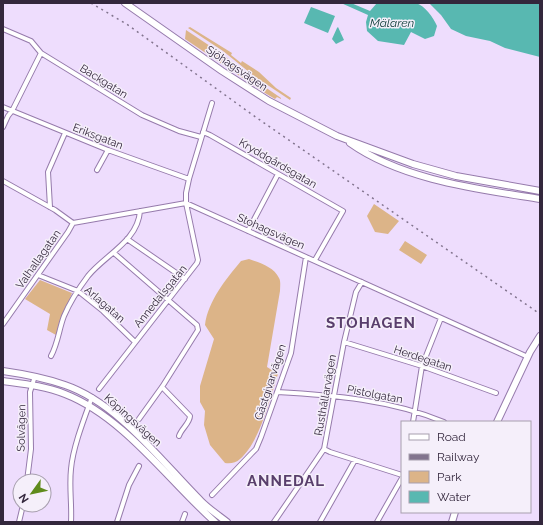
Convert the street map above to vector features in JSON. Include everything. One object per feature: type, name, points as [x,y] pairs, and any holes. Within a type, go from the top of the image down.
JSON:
[{"type":"main road","name":"Sjöhagsvägen","points":[[125,3],[222,71],[269,101],[310,123],[343,138],[413,164],[456,176],[540,191]]},
{"type":"main road","name":"Sjöhagsvägen","points":[[343,138],[362,151],[420,175],[468,187],[540,198]]},
{"type":"main road","points":[[436,179],[451,178],[456,176],[462,180],[489,186],[504,193]]},
{"type":"main road","points":[[497,421],[528,357],[539,338]]},
{"type":"main road","name":"Köpingsvägen","points":[[3,371],[35,376],[66,385],[92,397],[124,423],[202,502],[227,522]]},
{"type":"main road","name":"Köpingsvägen","points":[[3,381],[32,384],[67,395],[102,415],[129,436],[195,504],[215,522]]},
{"type":"street","name":"Backgatan","points":[[3,29],[31,41],[41,53],[142,115],[179,131],[202,137]]},
{"type":"street","points":[[3,127],[41,53]]},
{"type":"street","name":"Annedalsgatan","points":[[99,389],[162,307],[169,301],[196,266],[198,260],[186,203],[186,193],[212,103]]},
{"type":"street","name":"Eriksgatan","points":[[3,107],[108,150],[189,179]]},
{"type":"street","name":"Kryddgårdsgatan","points":[[203,132],[343,211],[315,260]]},
{"type":"street","points":[[50,207],[48,172],[65,133]]},
{"type":"street","points":[[97,170],[108,150]]},
{"type":"street","points":[[248,231],[278,174]]},
{"type":"street","points":[[3,181],[50,207],[73,223],[186,203]]},
{"type":"street","name":"Stohagsvägen","points":[[186,203],[528,357]]},
{"type":"street","points":[[51,356],[55,348],[64,316],[78,291],[92,272],[114,253],[127,239],[138,222],[140,211]]},
{"type":"street","name":"Valhallagatan","points":[[3,324],[73,223]]},
{"type":"street","points":[[127,239],[185,279]]},
{"type":"street","points":[[114,253],[197,325],[198,330],[162,387],[139,419]]},
{"type":"street","name":"Gästgivarvägen","points":[[212,495],[256,448],[261,437],[291,353],[306,257]]},
{"type":"street","name":"Arlagatan","points":[[38,275],[78,291],[103,311],[135,342]]},
{"type":"street","name":"Rusthållarvägen","points":[[274,522],[324,449],[344,342],[356,292],[362,282]]},
{"type":"street","points":[[413,421],[422,366],[441,318]]},
{"type":"street","name":"Herdegatan","points":[[344,342],[422,366],[496,393]]},
{"type":"street","name":"Solvägen","points":[[28,473],[31,449],[30,392],[35,376]]},
{"type":"street","points":[[162,387],[190,416],[190,419],[179,436]]},
{"type":"street","name":"Pistolgatan","points":[[277,392],[334,396],[415,411],[441,421]]},
{"type":"street","points":[[71,522],[70,470],[88,406],[92,397]]},
{"type":"street","points":[[324,449],[401,474]]},
{"type":"street","points":[[320,522],[355,460]]},
{"type":"street","points":[[117,522],[129,485],[138,466]]},
{"type":"street","points":[[377,522],[401,480]]},
{"type":"street","points":[[182,522],[185,514]]},
{"type":"green space","points":[[190,27],[232,53],[231,55],[241,63],[242,61],[259,72],[276,88],[291,98],[290,100],[254,76],[223,51],[188,28]]},
{"type":"green space","points":[[186,30],[225,56],[243,72],[281,99],[277,97],[275,99],[265,93],[185,39]]},
{"type":"green space","points":[[374,204],[399,221],[388,234],[375,232],[367,216]]},
{"type":"green space","points":[[405,241],[427,255],[421,264],[399,250]]},
{"type":"green space","points":[[249,259],[270,268],[277,274],[280,281],[280,291],[267,367],[278,374],[264,419],[253,442],[238,460],[233,463],[225,463],[210,445],[204,425],[205,411],[200,402],[200,386],[214,339],[205,325],[210,307],[218,291],[241,261]]},
{"type":"green space","points":[[40,280],[72,293],[56,335],[47,330],[50,314],[25,299]]},
{"type":"water","name":"Mälaren","points":[[412,2],[423,7],[437,26],[434,36],[425,39],[411,32],[404,45],[378,41],[367,31],[366,22],[368,15],[341,3],[351,3],[370,11],[377,3]]},
{"type":"water","name":"Mälaren","points":[[429,3],[540,3],[540,57],[505,48],[490,41],[466,36],[451,29],[441,15]]},
{"type":"water","points":[[311,7],[335,16],[328,33],[304,23]]},
{"type":"water","points":[[338,27],[344,40],[336,44],[332,39]]},
{"type":"railway","points":[[91,3],[128,25],[257,118],[540,314]]},
{"type":"district","name":"STOHAGEN","points":[[371,323]]},
{"type":"district","name":"ANNEDAL","points":[[286,481]]}]
